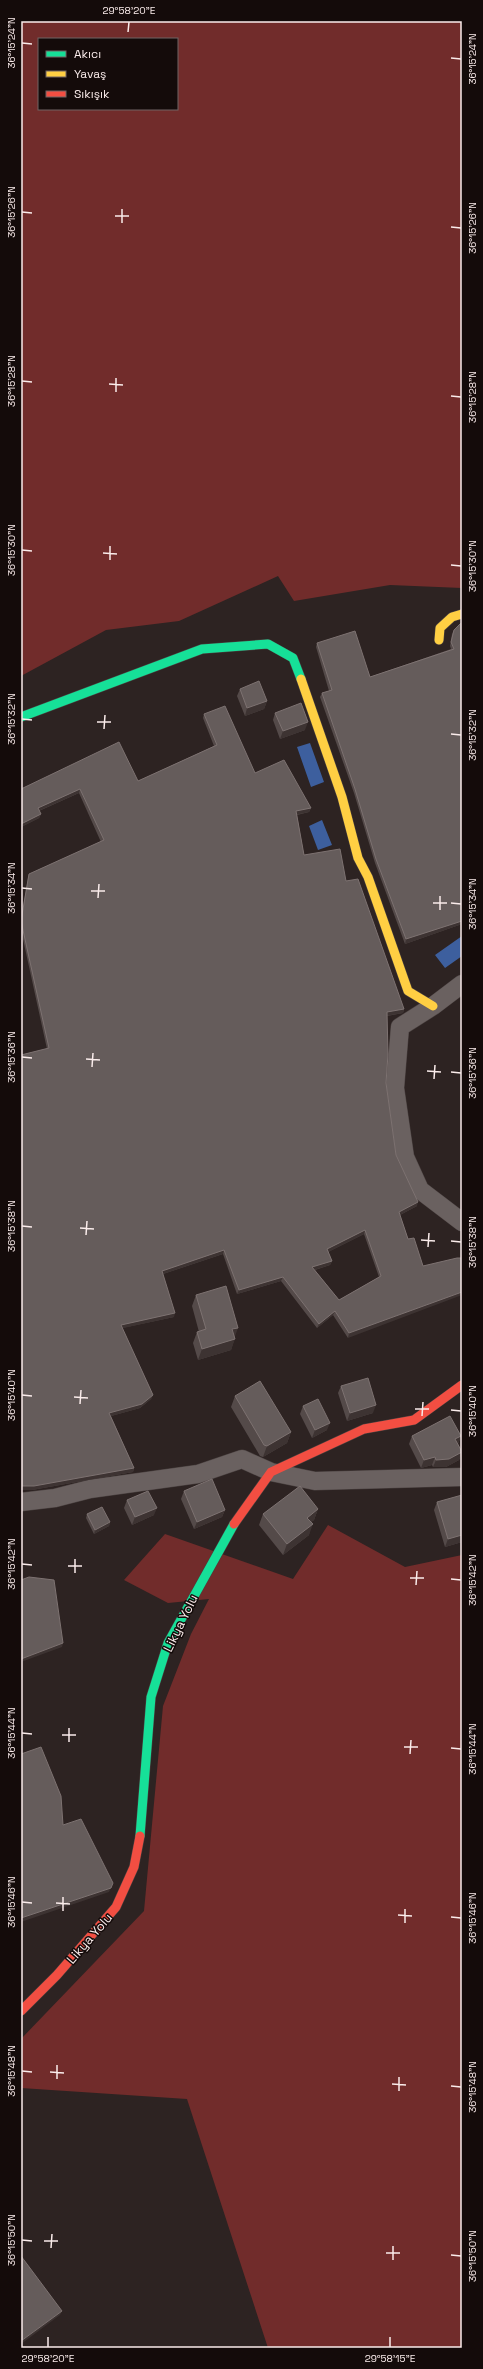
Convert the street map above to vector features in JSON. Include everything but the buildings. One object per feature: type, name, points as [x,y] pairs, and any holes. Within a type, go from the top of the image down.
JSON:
[{"type":"street","points":[[439,640],[440,628],[452,617],[462,614]]},
{"type":"street","points":[[21,717],[202,649],[268,644],[293,658],[342,797],[356,852],[368,877],[408,991],[433,1006]]},
{"type":"street","points":[[462,984],[433,1006],[400,1027],[395,1088],[405,1157],[420,1190],[462,1222]]},
{"type":"street","points":[[271,1472],[364,1429],[414,1420],[456,1391],[462,1385]]},
{"type":"street","points":[[21,1502],[55,1498],[90,1489],[198,1474],[242,1459],[271,1472],[315,1481],[462,1477]]},
{"type":"street","name":"Likya Yolu","points":[[21,2011],[57,1975],[116,1907],[134,1867],[142,1824],[151,1697],[168,1643],[239,1514],[271,1472]]},
{"type":"shaded area","points":[[21,21],[462,21],[462,588],[390,585],[294,601],[278,576],[179,621],[106,630],[21,676]]},
{"type":"shaded area","points":[[328,1525],[405,1567],[462,1555],[462,2348],[268,2348],[187,2099],[21,2088],[21,2039],[144,1911],[163,1706],[191,1634],[209,1599],[168,1603],[124,1580],[165,1534],[293,1579]]},
{"type":"water","points":[[310,743],[324,782],[311,787],[297,747]]},
{"type":"water","points":[[322,820],[332,845],[318,850],[309,826]]},
{"type":"water","points":[[462,936],[462,956],[445,968],[435,955]]},
{"type":"traffic: fast","points":[[21,717],[202,649],[268,644],[293,658],[301,679]]},
{"type":"traffic: fast","points":[[140,1836],[151,1697],[168,1643],[234,1524]]},
{"type":"traffic: slow","points":[[439,640],[440,628],[452,617],[462,614]]},
{"type":"traffic: slow","points":[[301,679],[342,797],[358,858],[368,877],[408,991],[433,1006]]},
{"type":"traffic: jam","points":[[234,1524],[271,1472],[364,1429],[414,1420],[462,1385]]},
{"type":"traffic: jam","points":[[21,2011],[57,1975],[116,1907],[134,1867],[140,1836]]}]
